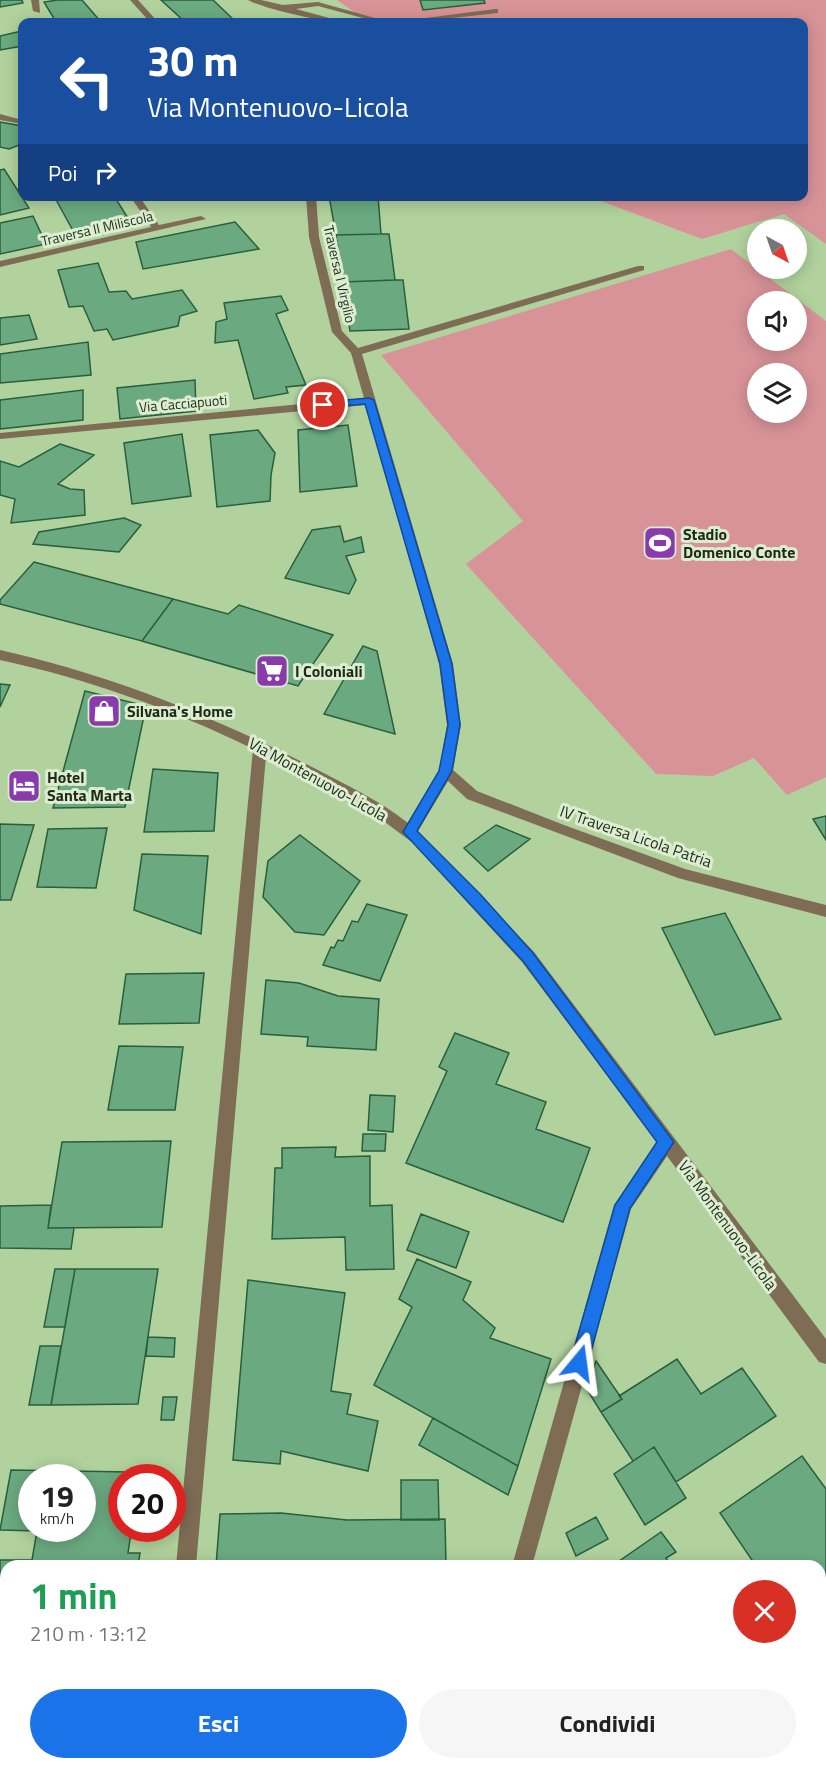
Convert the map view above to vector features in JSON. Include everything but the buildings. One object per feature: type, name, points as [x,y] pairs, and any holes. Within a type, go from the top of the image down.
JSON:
[{"type":"street","points":[[35,0],[38,11]]},
{"type":"street","points":[[134,0],[150,18]]},
{"type":"street","points":[[252,0],[323,18]]},
{"type":"street","points":[[280,8],[318,4],[370,18]]},
{"type":"street","points":[[434,18],[495,11]]},
{"type":"street","points":[[0,117],[18,121]]},
{"type":"street","points":[[137,201],[157,229]]},
{"type":"street","name":"Traversa I Virgilio","points":[[311,201],[314,237],[337,332],[356,352],[446,664],[454,725],[446,771],[410,832]]},
{"type":"street","name":"Traversa II Miliscola","points":[[0,264],[201,219]]},
{"type":"street","points":[[356,352],[641,268]]},
{"type":"street","name":"Via Cacciapuoti","points":[[0,436],[369,400]]},
{"type":"street","name":"Via Montenuovo-Licola","points":[[0,655],[53,667],[123,688],[187,711],[260,746],[364,802],[410,832],[476,899],[528,957],[826,1355]]},
{"type":"street","points":[[187,1560],[260,746]]},
{"type":"street","name":"IV Traversa Licola Patria","points":[[446,771],[472,795],[559,829],[683,874],[826,910]]},
{"type":"street","points":[[524,1560],[623,1205],[667,1142]]},
{"type":"shaded area","points":[[337,0],[826,0],[826,244],[807,230],[807,219],[791,219],[784,214],[768,219],[747,219],[747,225],[702,239],[601,201],[808,201],[808,18],[362,18]]},
{"type":"shaded area","name":"Stadio Domenico Conte","points":[[731,249],[747,261],[747,279],[771,279],[786,291],[747,291],[747,351],[807,351],[807,307],[826,321],[826,777],[787,795],[754,758],[713,776],[656,774],[466,564],[523,521],[381,355]]},
{"type":"place","name":"Stadio Domenico Conte","points":[[660,543]]},
{"type":"place","name":"I Coloniali","points":[[272,671]]},
{"type":"place","name":"Silvana's Home","points":[[104,711]]},
{"type":"place","name":"Hotel Santa Marta","points":[[24,786]]},
{"type":"route","points":[[323,405],[369,400],[446,664],[454,725],[446,771],[410,832],[476,899],[528,957],[667,1142],[623,1205],[579,1363]]}]
